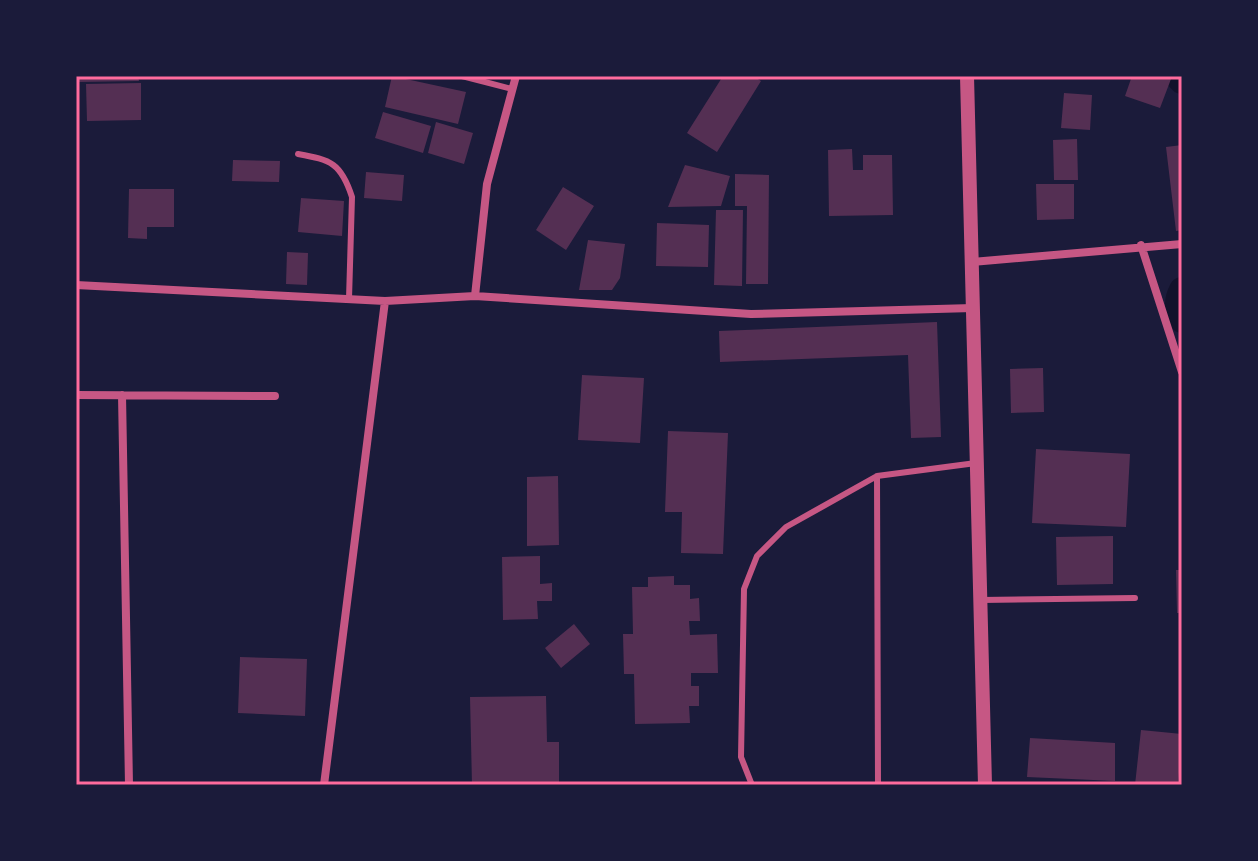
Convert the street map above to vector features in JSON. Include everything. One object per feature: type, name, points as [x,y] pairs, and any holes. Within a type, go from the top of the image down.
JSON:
[{"type":"street","points":[[475,296],[487,184],[516,76]]},
{"type":"street","points":[[967,76],[985,785]]},
{"type":"street","points":[[972,262],[1141,245],[1182,244]]},
{"type":"street","points":[[1141,245],[1182,372]]},
{"type":"street","points":[[76,285],[385,301],[475,296],[751,314],[973,308]]},
{"type":"street","points":[[324,785],[385,301]]},
{"type":"street","points":[[76,395],[275,396]]},
{"type":"street","points":[[122,395],[129,785]]},
{"type":"lane","points":[[462,76],[512,89]]},
{"type":"lane","points":[[298,154],[324,159],[340,168],[348,185],[352,197],[349,299]]},
{"type":"lane","points":[[752,785],[741,757],[744,589],[757,556],[786,527],[877,476],[976,463]]},
{"type":"lane","points":[[877,476],[878,785]]},
{"type":"lane","points":[[981,600],[1135,598]]},
{"type":"building","points":[[78,76],[138,76],[139,81],[79,82]]},
{"type":"building","points":[[392,76],[466,92],[458,124],[385,107]]},
{"type":"building","points":[[723,76],[753,76],[761,81],[717,152],[687,133]]},
{"type":"building","points":[[1132,76],[1171,79],[1160,108],[1125,96]]},
{"type":"building","points":[[141,83],[141,120],[87,121],[86,84]]},
{"type":"building","points":[[1064,93],[1092,95],[1090,130],[1061,128]]},
{"type":"building","points":[[383,112],[431,126],[423,153],[375,138]]},
{"type":"building","points":[[436,122],[473,133],[464,164],[428,153]]},
{"type":"building","points":[[1077,139],[1078,180],[1054,180],[1053,140]]},
{"type":"building","points":[[1182,145],[1182,230],[1176,231],[1166,147]]},
{"type":"building","points":[[852,149],[853,170],[863,170],[863,155],[892,155],[893,215],[829,216],[828,150]]},
{"type":"building","points":[[233,160],[280,161],[279,182],[232,181]]},
{"type":"building","points":[[685,165],[730,176],[721,206],[668,207]]},
{"type":"building","points":[[366,172],[404,175],[402,201],[364,198]]},
{"type":"building","points":[[735,174],[769,175],[768,284],[746,284],[747,206],[735,206]]},
{"type":"building","points":[[1036,184],[1074,184],[1074,219],[1037,220]]},
{"type":"building","points":[[563,187],[594,206],[566,250],[536,230]]},
{"type":"building","points":[[129,189],[174,189],[174,227],[147,227],[147,239],[128,238]]},
{"type":"building","points":[[301,198],[344,201],[342,236],[298,232]]},
{"type":"building","points":[[716,210],[743,210],[742,286],[714,285]]},
{"type":"building","points":[[657,223],[709,225],[708,267],[656,266]]},
{"type":"building","points":[[588,240],[625,244],[620,278],[612,290],[579,290]]},
{"type":"building","points":[[287,252],[308,253],[307,285],[286,284]]},
{"type":"building","points":[[937,322],[941,437],[911,438],[908,355],[720,362],[719,331]]},
{"type":"building","points":[[1043,368],[1044,412],[1011,413],[1010,369]]},
{"type":"building","points":[[582,375],[644,378],[640,443],[578,440]]},
{"type":"building","points":[[668,431],[728,433],[723,554],[681,553],[682,512],[665,512]]},
{"type":"building","points":[[1036,449],[1130,454],[1126,527],[1032,523]]},
{"type":"building","points":[[558,476],[559,545],[527,546],[527,477]]},
{"type":"building","points":[[1113,536],[1113,584],[1057,585],[1056,537]]},
{"type":"building","points":[[540,556],[540,584],[552,583],[552,601],[537,601],[538,619],[503,620],[502,557]]},
{"type":"building","points":[[1176,570],[1182,570],[1182,613],[1177,613]]},
{"type":"building","points":[[674,576],[674,585],[690,585],[690,599],[699,598],[700,621],[689,621],[690,635],[717,634],[718,673],[691,673],[691,686],[699,686],[699,706],[689,706],[690,723],[635,724],[634,674],[624,674],[623,634],[633,634],[632,587],[648,587],[648,577]]},
{"type":"building","points":[[574,624],[590,644],[561,668],[545,648]]},
{"type":"building","points":[[240,657],[307,659],[305,716],[238,713]]},
{"type":"building","points":[[546,696],[547,742],[559,742],[559,785],[472,785],[470,697]]},
{"type":"building","points":[[1141,730],[1182,734],[1178,785],[1135,785]]},
{"type":"building","points":[[1030,738],[1115,743],[1115,781],[1027,777]]},
{"type":"waterway","points":[[1177,76],[1182,81]]},
{"type":"waterway","points":[[1182,290],[1178,305],[1182,320]]}]
